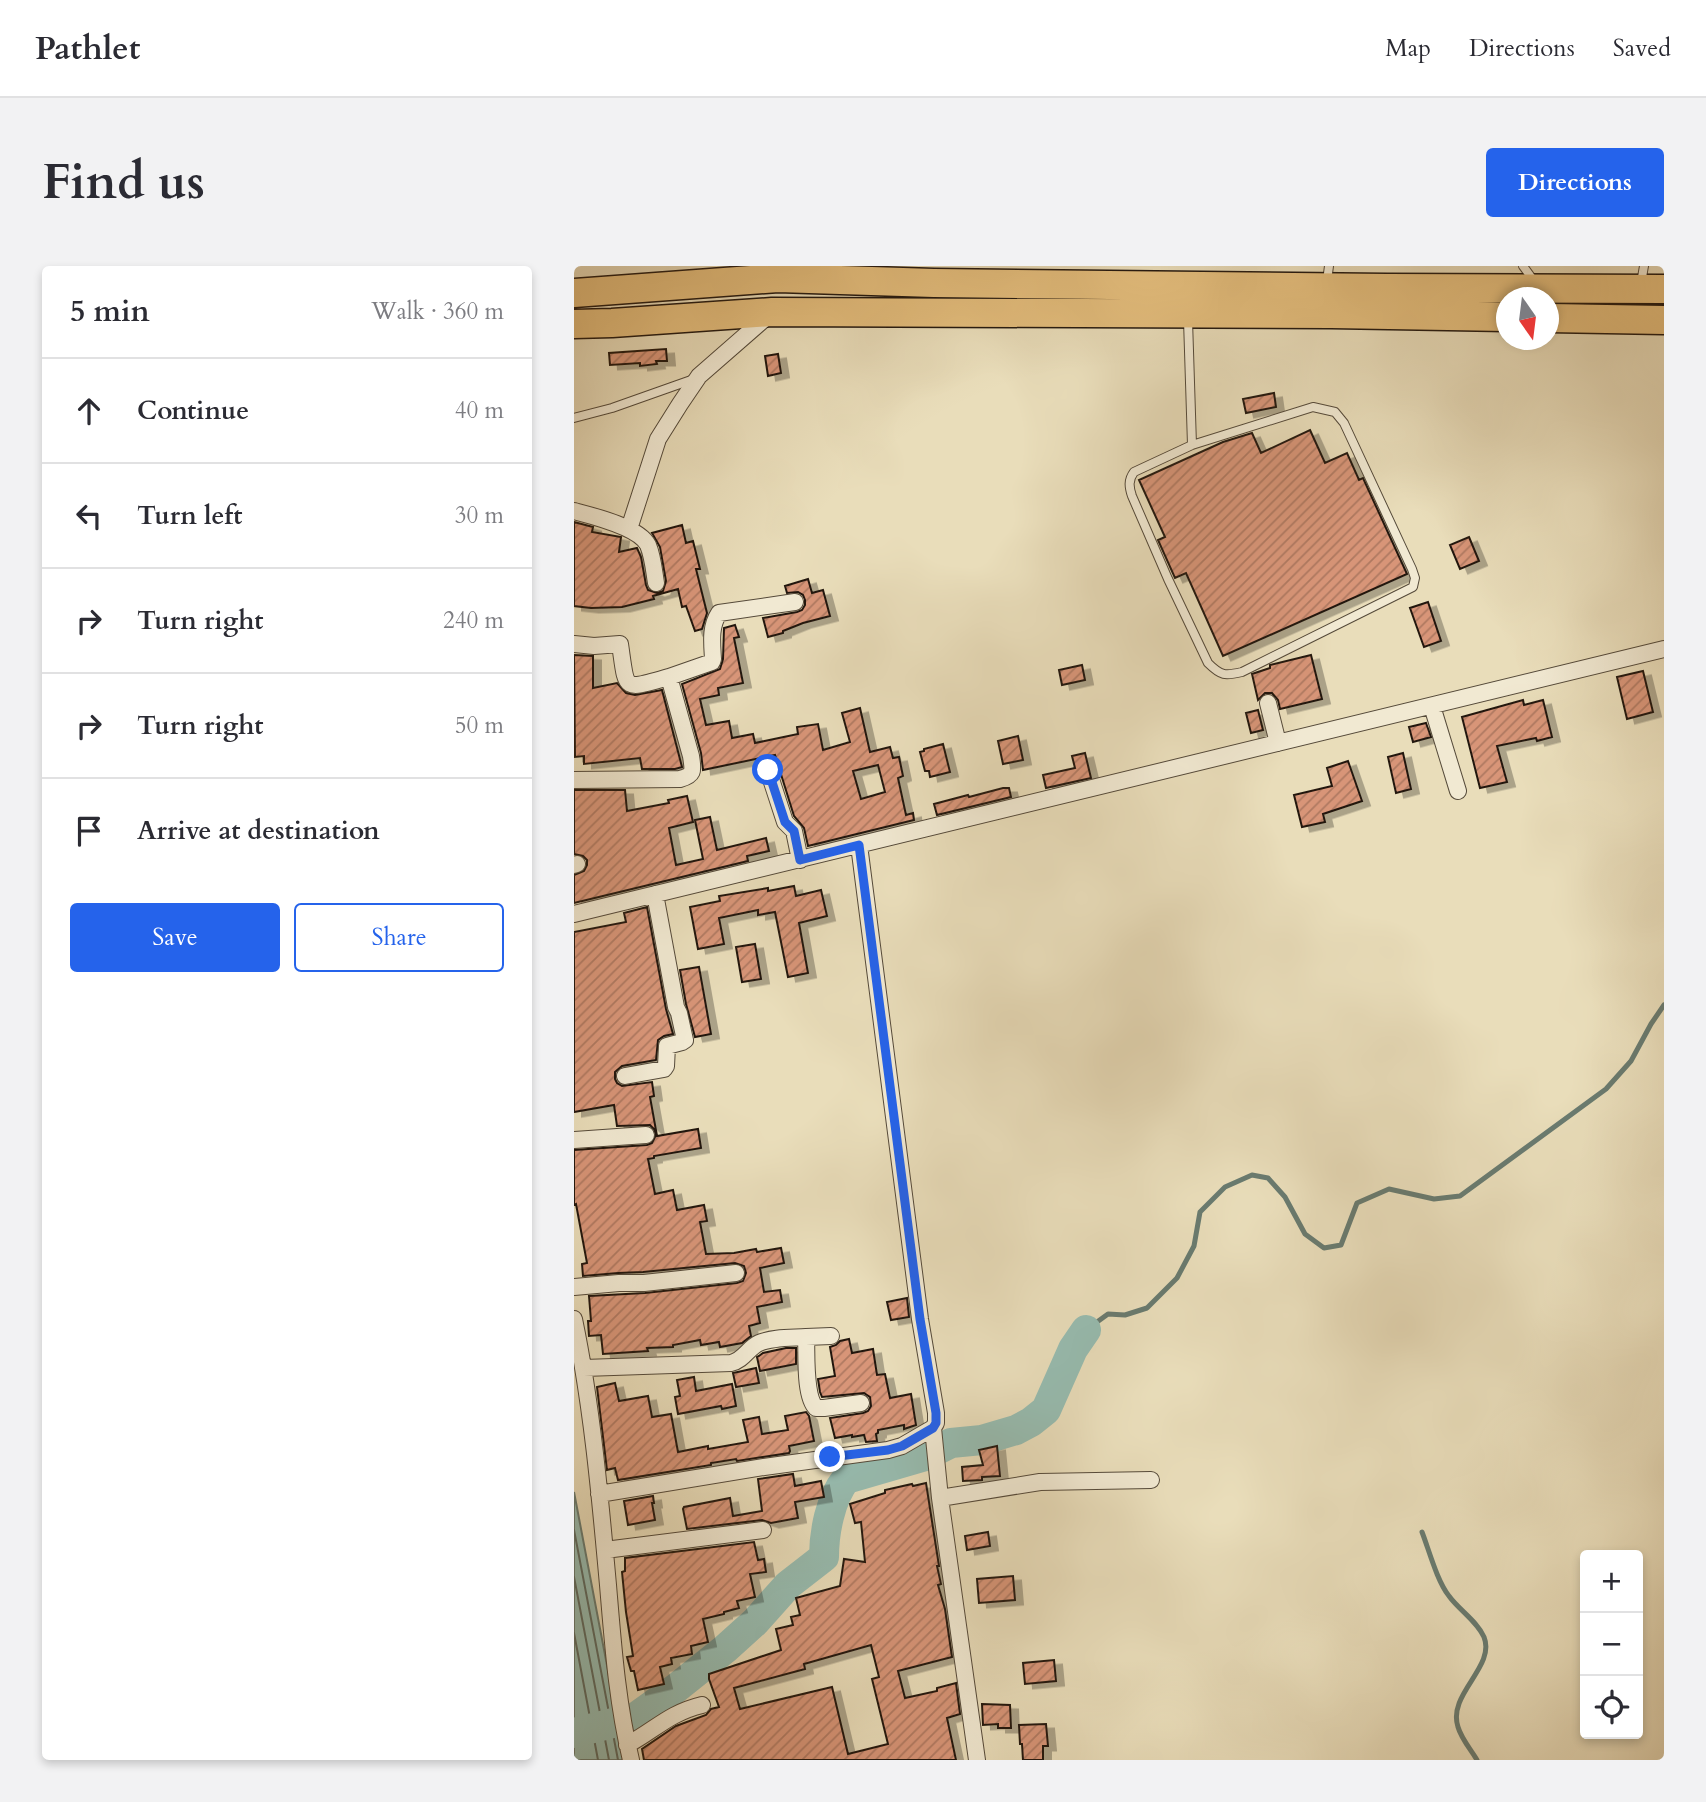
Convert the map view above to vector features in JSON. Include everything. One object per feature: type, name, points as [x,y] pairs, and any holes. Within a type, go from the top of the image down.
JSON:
[{"type":"highway","points":[[574,293],[767,272],[1327,277],[1504,287]]},
{"type":"highway","points":[[1559,288],[1649,281]]},
{"type":"highway","points":[[574,324],[772,312],[1331,313],[1496,317]]},
{"type":"highway","points":[[1559,318],[1664,320]]},
{"type":"street","points":[[629,529],[658,439],[697,378],[772,312]]},
{"type":"street","points":[[574,511],[629,529],[644,539],[656,583]]},
{"type":"street","points":[[574,644],[621,644],[625,680],[629,685],[636,686],[712,662],[712,633],[719,613],[795,602]]},
{"type":"street","points":[[574,914],[1664,649]]},
{"type":"street","points":[[574,780],[680,779],[692,774],[691,756],[669,677]]},
{"type":"street","points":[[1268,703],[1278,743]]},
{"type":"street","points":[[1432,706],[1458,791]]},
{"type":"street","points":[[768,770],[785,822],[794,831],[800,860]]},
{"type":"street","points":[[859,845],[920,1319],[936,1413],[934,1433],[940,1498],[977,1760]]},
{"type":"street","points":[[625,1076],[664,1069],[667,1046],[685,1040],[676,1007],[655,894]]},
{"type":"street","points":[[574,1140],[646,1136]]},
{"type":"street","points":[[574,1287],[736,1273]]},
{"type":"street","points":[[574,1319],[584,1368],[619,1698],[628,1749]]},
{"type":"street","points":[[584,1368],[731,1363],[741,1360],[755,1346],[764,1342],[831,1336]]},
{"type":"street","points":[[806,1337],[811,1404],[816,1408],[824,1408],[861,1403]]},
{"type":"street","points":[[599,1493],[888,1450],[934,1433]]},
{"type":"street","points":[[940,1498],[1040,1482],[1152,1480]]},
{"type":"street","points":[[605,1550],[763,1531]]},
{"type":"street","points":[[628,1749],[674,1714],[702,1705]]},
{"type":"lane","points":[[1523,266],[1539,287]]},
{"type":"lane","points":[[1188,313],[1192,445]]},
{"type":"lane","points":[[574,418],[612,408],[697,378]]},
{"type":"lane","points":[[1313,407],[1335,412],[1344,423],[1412,569],[1415,578],[1413,587],[1242,672],[1228,675],[1217,672],[1208,663],[1185,615],[1129,487],[1134,472],[1192,445],[1313,407]]},
{"type":"water","points":[[574,1492],[625,1760],[574,1760]]},
{"type":"building","points":[[666,349],[667,361],[656,361],[657,364],[610,365],[609,353]]},
{"type":"building","points":[[778,354],[781,373],[768,376],[765,356]]},
{"type":"building","points":[[1274,393],[1276,407],[1246,413],[1243,399]]},
{"type":"building","points":[[1310,430],[1325,463],[1347,453],[1359,480],[1363,478],[1407,574],[1223,656],[1186,573],[1175,578],[1158,540],[1165,537],[1139,480],[1223,442],[1252,433],[1261,453]]},
{"type":"building","points":[[574,522],[593,527],[592,532],[621,537],[619,552],[637,548],[648,590],[657,593],[663,591],[666,581],[660,547],[652,533],[682,525],[686,543],[693,541],[700,569],[696,569],[707,613],[702,629],[695,631],[686,606],[682,607],[678,589],[653,596],[654,599],[622,607],[574,606]]},
{"type":"building","points":[[1469,537],[1479,561],[1460,569],[1450,545]]},
{"type":"building","points":[[808,579],[812,593],[823,590],[830,616],[768,637],[763,618],[797,612],[805,605],[803,595],[798,592],[787,593],[785,586]]},
{"type":"building","points":[[1428,602],[1441,641],[1424,647],[1410,608]]},
{"type":"building","points":[[735,625],[739,637],[734,638],[743,683],[718,688],[719,695],[700,699],[706,725],[729,721],[732,738],[753,734],[755,743],[798,734],[797,727],[818,724],[823,750],[850,742],[842,713],[860,708],[870,752],[890,747],[893,758],[899,757],[903,776],[898,778],[906,815],[913,813],[914,820],[808,846],[804,828],[794,816],[775,755],[703,770],[682,684],[720,669],[724,628]],"holes":[[[878,765],[885,792],[861,799],[853,771]]]},
{"type":"building","points":[[574,655],[593,656],[593,688],[617,683],[626,693],[635,695],[662,690],[682,767],[642,769],[640,758],[584,764],[584,756],[575,757]]},
{"type":"building","points":[[1311,655],[1322,699],[1280,709],[1278,700],[1272,693],[1265,693],[1258,700],[1252,674],[1270,668],[1270,665]]},
{"type":"building","points":[[1082,665],[1085,680],[1062,685],[1059,670]]},
{"type":"building","points":[[1643,671],[1653,712],[1627,719],[1617,677]]},
{"type":"building","points":[[1523,700],[1524,705],[1543,700],[1552,737],[1497,746],[1507,782],[1480,788],[1462,717]]},
{"type":"building","points":[[1258,710],[1263,730],[1251,733],[1246,713]]},
{"type":"building","points":[[1426,723],[1431,737],[1413,742],[1409,727]]},
{"type":"building","points":[[1018,736],[1023,760],[1003,764],[998,741]]},
{"type":"building","points":[[943,744],[950,772],[930,777],[929,771],[925,771],[920,752]]},
{"type":"building","points":[[1085,753],[1091,778],[1046,788],[1043,775],[1075,768],[1072,756]]},
{"type":"building","points":[[1403,753],[1411,789],[1396,793],[1388,757]]},
{"type":"building","points":[[1348,761],[1362,801],[1323,814],[1325,822],[1302,827],[1294,795],[1332,786],[1327,768]]},
{"type":"building","points":[[1009,788],[1011,797],[937,815],[934,804]]},
{"type":"building","points":[[574,790],[625,790],[627,811],[669,803],[668,800],[687,796],[693,822],[669,828],[676,865],[703,859],[695,820],[710,817],[717,850],[766,838],[769,851],[747,856],[748,861],[574,903],[574,875],[584,871],[587,860],[574,854]]},
{"type":"building","points":[[794,886],[796,896],[821,890],[827,916],[799,923],[808,973],[788,977],[775,912],[758,915],[758,910],[719,918],[724,944],[698,949],[690,907],[720,901],[719,896]]},
{"type":"building","points":[[647,907],[673,1034],[658,1040],[656,1060],[622,1066],[615,1072],[615,1079],[622,1086],[652,1082],[654,1096],[650,1097],[657,1136],[698,1129],[701,1148],[648,1159],[655,1194],[673,1190],[677,1210],[704,1205],[707,1221],[700,1222],[706,1254],[781,1248],[784,1263],[760,1268],[764,1292],[780,1290],[782,1302],[757,1307],[760,1323],[749,1326],[751,1336],[742,1343],[720,1347],[719,1342],[701,1345],[700,1340],[673,1347],[647,1348],[648,1351],[603,1354],[601,1335],[589,1336],[589,1296],[737,1283],[743,1281],[746,1273],[744,1266],[735,1263],[583,1276],[582,1264],[587,1263],[576,1204],[574,1205],[574,1150],[647,1145],[652,1143],[656,1135],[650,1125],[617,1126],[614,1105],[574,1112],[574,932],[626,922],[624,913]]},
{"type":"building","points":[[755,944],[761,979],[742,982],[736,947]]},
{"type":"building","points":[[699,967],[711,1034],[695,1037],[680,970]]},
{"type":"building","points":[[907,1298],[909,1317],[891,1320],[887,1302]]},
{"type":"building","points":[[849,1339],[852,1353],[873,1349],[877,1375],[885,1374],[890,1398],[911,1394],[916,1425],[904,1429],[904,1425],[878,1430],[877,1441],[866,1442],[864,1435],[835,1438],[830,1418],[863,1413],[871,1406],[870,1397],[864,1393],[822,1397],[820,1392],[818,1379],[835,1376],[830,1347]]},
{"type":"building","points":[[786,1348],[796,1348],[796,1364],[760,1371],[757,1357]]},
{"type":"building","points":[[756,1368],[759,1383],[736,1387],[733,1373]]},
{"type":"building","points":[[694,1377],[696,1391],[732,1384],[736,1406],[678,1414],[675,1397],[680,1396],[677,1380]]},
{"type":"building","points":[[615,1383],[619,1401],[648,1396],[652,1417],[671,1414],[678,1452],[748,1442],[743,1420],[759,1417],[762,1434],[788,1430],[785,1416],[806,1412],[814,1441],[789,1446],[789,1453],[736,1459],[618,1480],[615,1468],[607,1470],[597,1387]]},
{"type":"building","points":[[997,1446],[1000,1476],[963,1481],[962,1467],[983,1465],[979,1450]]},
{"type":"building","points":[[793,1474],[795,1486],[821,1481],[824,1497],[795,1502],[798,1518],[771,1523],[762,1520],[687,1529],[684,1507],[730,1498],[733,1516],[762,1511],[758,1479]]},
{"type":"building","points":[[926,1483],[939,1566],[941,1584],[938,1585],[945,1609],[952,1657],[898,1671],[905,1698],[937,1691],[937,1688],[956,1683],[960,1714],[947,1718],[956,1760],[644,1760],[642,1749],[676,1726],[719,1707],[709,1674],[781,1650],[776,1629],[793,1625],[791,1617],[800,1615],[796,1598],[840,1586],[844,1559],[865,1562],[861,1522],[855,1523],[850,1504],[885,1493],[885,1490],[912,1484]],"holes":[[[871,1645],[879,1677],[872,1679],[888,1744],[848,1754],[832,1687],[740,1709],[734,1688],[805,1669],[804,1664]]]},
{"type":"building","points":[[653,1496],[655,1520],[628,1525],[624,1501]]},
{"type":"building","points":[[988,1532],[990,1546],[967,1550],[965,1536]]},
{"type":"building","points":[[754,1542],[758,1560],[764,1559],[766,1572],[750,1574],[755,1597],[737,1601],[739,1608],[703,1619],[708,1642],[691,1646],[692,1654],[671,1658],[672,1664],[660,1667],[664,1684],[638,1690],[634,1671],[631,1671],[627,1657],[633,1656],[622,1572],[625,1571],[625,1558]]},
{"type":"building","points":[[1013,1576],[1015,1600],[979,1603],[977,1579]]},
{"type":"building","points":[[1054,1660],[1056,1681],[1025,1684],[1023,1663]]},
{"type":"building","points":[[982,1704],[1010,1705],[1011,1728],[998,1728],[998,1724],[983,1725]]},
{"type":"building","points":[[1046,1724],[1048,1746],[1043,1746],[1043,1760],[1023,1760],[1019,1725]]},
{"type":"waterway","points":[[1086,1330],[1108,1314],[1125,1315],[1147,1308],[1177,1278],[1194,1246],[1200,1212],[1225,1187],[1252,1175],[1268,1178],[1285,1197],[1305,1234],[1324,1248],[1341,1245],[1357,1203],[1389,1189],[1434,1199],[1460,1196],[1606,1089],[1631,1061],[1664,1005]]},
{"type":"waterway","points":[[574,1733],[636,1717],[675,1689],[755,1622],[788,1585],[824,1557],[829,1516],[840,1487],[846,1479],[925,1456],[951,1443],[982,1440],[1016,1430],[1031,1422],[1046,1410],[1073,1349],[1086,1330]]},
{"type":"waterway","points":[[1422,1532],[1445,1590],[1484,1637],[1486,1648],[1483,1659],[1459,1703],[1456,1715],[1459,1731],[1477,1760]]},
{"type":"route","points":[[768,770],[786,825],[794,831],[800,860],[859,845],[920,1319],[936,1413],[933,1428],[902,1446],[830,1457]]}]
